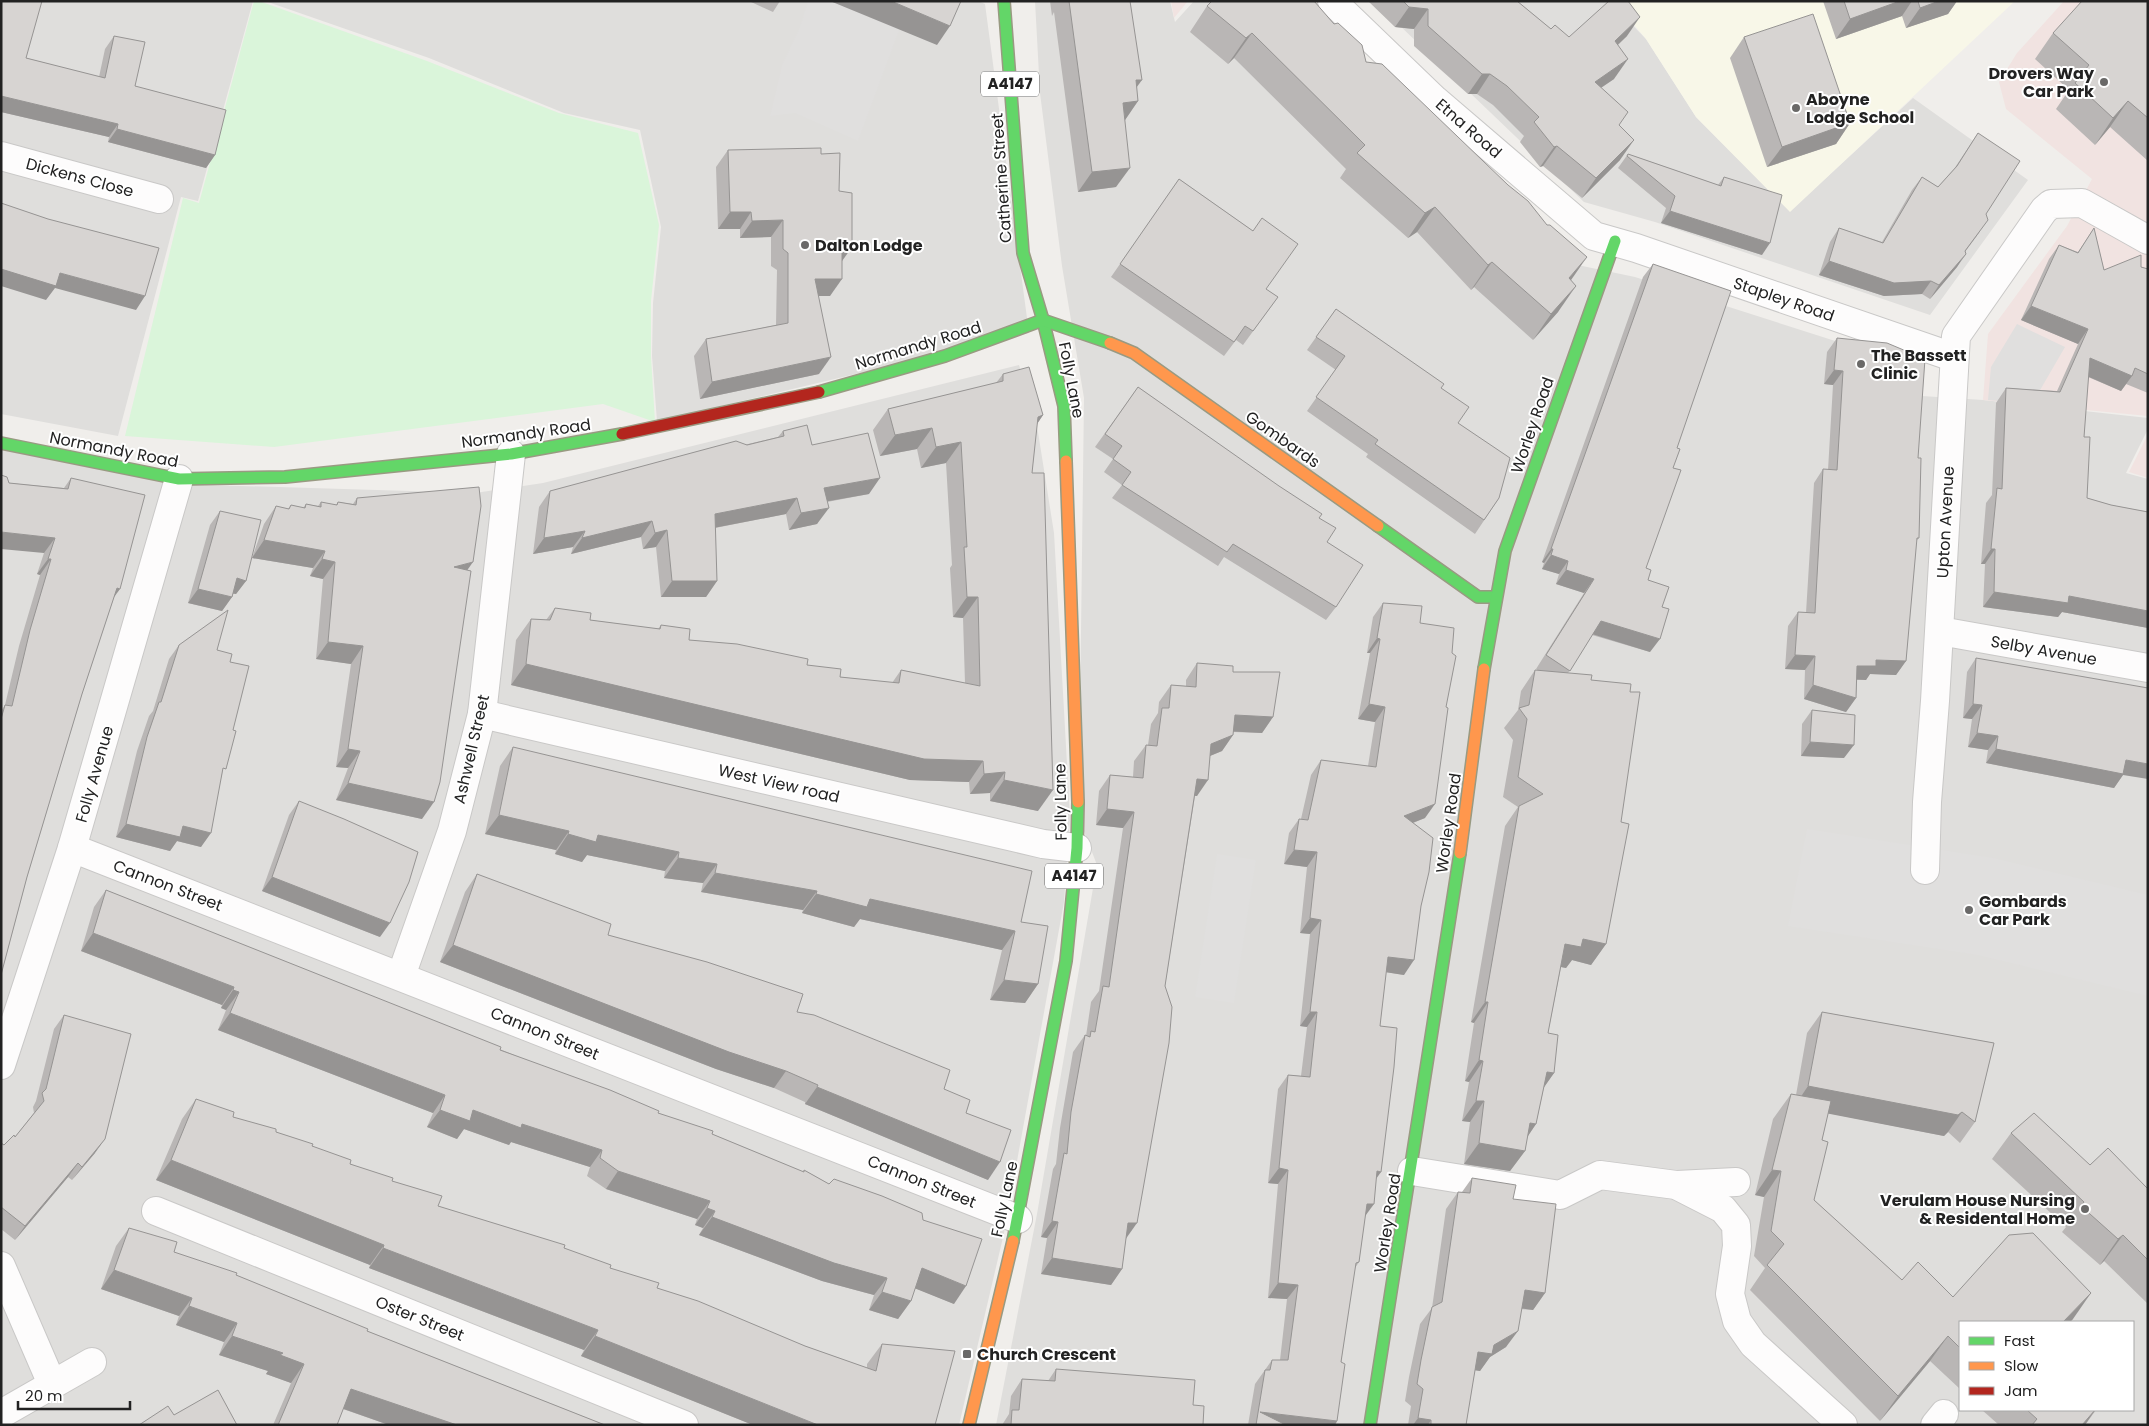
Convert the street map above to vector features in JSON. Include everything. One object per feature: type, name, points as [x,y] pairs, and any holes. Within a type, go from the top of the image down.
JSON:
[{"type":"street","name":"Catherine Street","points":[[1004,1],[1023,253],[1044,320]]},
{"type":"street","name":"Etna Road","points":[[1332,1],[1435,100],[1594,236],[1615,241]]},
{"type":"street","name":"Dickens Close","points":[[1,156],[159,199]]},
{"type":"street","name":"Upton Avenue","points":[[1924,870],[1927,802],[1940,631],[1953,357],[1956,336],[2044,210],[2052,204],[2082,203],[2148,240]]},
{"type":"street","name":"Stapley Road","points":[[1615,241],[1953,357]]},
{"type":"street","name":"Worley Road","points":[[1370,1425],[1412,1171],[1470,785],[1494,597],[1505,552],[1615,241]]},
{"type":"street","name":"Normandy Road","points":[[1,443],[179,479],[285,477],[511,454],[650,429],[799,398],[945,356],[1044,320]]},
{"type":"street","name":"Gombards","points":[[1044,320],[1093,336],[1134,353],[1478,597],[1494,597]]},
{"type":"street","name":"Folly Lane","points":[[969,1425],[1018,1219],[1066,961],[1077,848],[1078,809],[1064,406],[1044,320]]},
{"type":"street","name":"Ashwell Street","points":[[401,976],[452,831],[482,714],[511,454]]},
{"type":"street","name":"Folly Avenue","points":[[1,1066],[72,848],[179,479]]},
{"type":"street","name":"Selby Avenue","points":[[1940,631],[2148,668]]},
{"type":"street","name":"West View road","points":[[482,714],[1044,844],[1077,848]]},
{"type":"street","name":"Cannon Street","points":[[72,848],[1018,1219]]},
{"type":"street","points":[[1412,1171],[1560,1195],[1600,1175],[1676,1185],[1736,1182]]},
{"type":"street","points":[[1676,1185],[1723,1210],[1736,1225],[1737,1246],[1730,1294],[1737,1321],[1753,1344],[1843,1425]]},
{"type":"street","name":"Oster Street","points":[[156,1211],[667,1422]]},
{"type":"street","points":[[1,1266],[52,1384]]},
{"type":"street","points":[[1,1414],[92,1362]]},
{"type":"shaded area","points":[[1,1],[253,1],[198,201],[181,197],[118,436],[1,414]]},
{"type":"shaded area","points":[[265,1],[978,1],[985,4],[1029,333],[657,421],[652,356],[653,303],[661,227],[640,130],[564,113],[429,58]]},
{"type":"shaded area","points":[[808,1],[910,1],[858,141],[795,113],[770,116],[782,65],[800,27]]},
{"type":"shaded area","points":[[1035,1],[1170,1],[1175,22],[1194,1],[1290,1],[1568,263],[1635,277],[1876,354],[1924,373],[1922,396],[1983,400],[2148,418],[2148,429],[2126,473],[2148,479],[2148,1425],[996,1425],[1037,1214],[1097,865],[1080,821],[1084,398],[1062,266],[1040,93]]},
{"type":"shaded area","points":[[1171,1],[1188,1],[1174,18]]},
{"type":"shaded area","points":[[1374,1],[1609,1],[1646,39],[1696,117],[1790,211],[1913,98],[2028,180],[1930,315],[1655,222],[1584,202]]},
{"type":"shaded area","name":"Aboyne Lodge School","points":[[1614,1],[2015,1],[1790,212],[1696,117],[1646,39]]},
{"type":"shaded area","points":[[2064,1],[2148,1],[2148,416],[1983,400],[1988,334],[2067,226],[2092,179],[2006,109],[1999,82],[2017,53]]},
{"type":"shaded area","points":[[2017,324],[2065,347],[2032,404],[1988,400],[1991,367]]},
{"type":"shaded area","points":[[1019,365],[1038,432],[1054,533],[1070,817],[1064,902],[1004,1233],[959,1425],[1,1425],[1,449],[175,484],[475,493],[543,483]]},
{"type":"shaded area","points":[[2148,434],[2148,478],[2129,472]]},
{"type":"shaded area","name":"Gombards Car Park","points":[[1807,829],[1993,858],[2148,895],[2148,996],[1978,955],[1788,926]]},
{"type":"shaded area","points":[[1217,854],[1256,860],[1234,1003],[1195,997]]},
{"type":"green space","points":[[254,1],[259,1],[427,61],[559,113],[638,133],[659,225],[651,301],[651,357],[655,422],[603,404],[274,447],[125,436],[183,198],[199,203]]},
{"type":"building","points":[[1,1],[42,1],[26,58],[105,78],[114,36],[145,42],[135,86],[226,110],[215,155],[117,129],[118,124],[1,96]]},
{"type":"building","points":[[891,1],[961,1],[950,26]]},
{"type":"building","points":[[1069,1],[1130,1],[1142,80],[1136,80],[1138,101],[1123,103],[1130,168],[1092,172]]},
{"type":"building","points":[[1212,1],[1314,1],[1334,24],[1338,23],[1362,45],[1366,62],[1382,64],[1508,185],[1528,201],[1547,225],[1550,225],[1587,257],[1569,278],[1576,286],[1551,314],[1492,262],[1488,265],[1435,207],[1425,213],[1357,153],[1365,145],[1252,33],[1246,38],[1207,6]]},
{"type":"building","points":[[1403,1],[1517,1],[1551,29],[1555,25],[1569,37],[1609,1],[1628,1],[1640,17],[1615,41],[1628,59],[1595,82],[1628,112],[1619,125],[1634,140],[1596,178],[1557,146],[1554,147],[1534,122],[1539,117],[1507,86],[1490,74],[1482,74],[1428,26],[1428,9],[1409,7]]},
{"type":"building","points":[[1844,1],[1900,1],[1850,19]]},
{"type":"building","points":[[1918,1],[1939,1],[1920,8]]},
{"type":"building","name":"Drovers Way Car Park","points":[[2082,1],[2148,1],[2148,118],[2128,101],[2113,118],[2075,83],[2089,65],[2053,33]]},
{"type":"building","points":[[1813,14],[1850,123],[1782,147],[1744,37]]},
{"type":"building","points":[[1978,133],[2020,161],[1986,214],[1988,220],[1965,251],[1966,254],[1939,285],[1931,281],[1894,283],[1829,261],[1839,228],[1883,243],[1922,177],[1938,187],[1957,166]]},
{"type":"building","points":[[821,148],[821,154],[840,153],[839,191],[852,193],[852,247],[842,246],[842,279],[815,279],[831,357],[712,382],[706,339],[788,323],[788,253],[783,249],[783,220],[752,221],[751,212],[730,212],[728,150]]},
{"type":"building","points":[[1628,154],[1721,186],[1724,177],[1782,195],[1770,243],[1670,211],[1675,196],[1627,156]]},
{"type":"building","points":[[1179,179],[1253,231],[1262,218],[1298,244],[1266,289],[1278,297],[1253,331],[1245,326],[1234,342],[1120,264]]},
{"type":"building","points":[[1,203],[48,219],[159,248],[145,296],[60,273],[56,286],[1,269]]},
{"type":"building","points":[[2094,228],[2104,270],[2141,255],[2141,267],[2148,269],[2148,374],[2135,368],[2132,376],[2090,358],[2084,437],[2090,437],[2087,498],[2148,512],[2148,611],[2069,596],[2068,603],[1994,592],[1995,549],[1991,549],[1997,488],[2002,489],[2006,388],[2060,392],[2088,329],[2031,306],[2059,245],[2078,253]]},
{"type":"building","points":[[1653,264],[1731,291],[1677,448],[1680,449],[1673,468],[1681,470],[1646,568],[1651,570],[1648,580],[1669,587],[1662,607],[1669,609],[1660,639],[1601,621],[1570,671],[1546,655],[1594,579],[1566,570],[1568,561],[1551,555],[1553,549],[1551,549]]},
{"type":"building","points":[[1336,309],[1444,384],[1441,388],[1469,407],[1458,423],[1510,458],[1499,498],[1484,520],[1375,444],[1378,440],[1316,397],[1345,356],[1316,337]]},
{"type":"building","points":[[1837,338],[1887,343],[1925,359],[1918,458],[1921,458],[1919,538],[1917,538],[1906,661],[1876,660],[1876,666],[1857,666],[1856,698],[1813,685],[1815,656],[1795,655],[1798,612],[1815,613],[1823,469],[1837,470],[1843,371],[1834,370]]},
{"type":"building","points":[[1029,367],[1043,415],[1038,417],[1032,473],[1044,473],[1053,790],[1004,780],[1005,772],[984,774],[983,761],[924,759],[526,664],[531,619],[550,620],[555,608],[591,613],[590,620],[660,629],[661,625],[690,629],[689,640],[737,644],[808,659],[807,665],[841,669],[840,677],[899,683],[901,670],[980,686],[978,597],[967,597],[964,547],[967,547],[961,442],[936,447],[932,428],[895,435],[888,409],[1003,381],[1003,374]]},
{"type":"building","points":[[1138,387],[1322,514],[1319,518],[1336,528],[1327,542],[1363,565],[1336,607],[1233,544],[1227,552],[1122,485],[1131,472],[1113,459],[1122,446],[1105,434]]},
{"type":"building","points":[[807,425],[812,445],[868,433],[880,478],[824,488],[829,508],[801,513],[797,498],[715,514],[717,581],[672,581],[667,530],[655,533],[652,521],[582,538],[585,531],[544,538],[550,491],[736,441],[747,445],[784,436],[783,431]]},
{"type":"building","points":[[1,475],[7,477],[9,483],[68,489],[71,478],[145,495],[120,589],[117,588],[82,694],[27,877],[1,975],[1,719],[5,705],[12,706],[30,630],[51,559],[48,559],[55,538],[1,532]]},
{"type":"building","points":[[479,487],[481,506],[473,562],[454,567],[471,571],[440,782],[434,802],[348,783],[360,751],[348,749],[363,646],[328,642],[335,562],[322,559],[325,551],[264,540],[276,506],[289,509],[291,505],[305,508],[306,504],[321,507],[321,502],[337,505],[338,502],[356,505],[357,498]]},
{"type":"building","points":[[220,511],[261,520],[246,581],[237,578],[232,597],[198,589]]},
{"type":"building","points":[[1383,603],[1422,606],[1420,623],[1454,628],[1452,653],[1456,656],[1446,707],[1448,708],[1435,804],[1404,816],[1433,838],[1429,872],[1421,906],[1414,960],[1388,957],[1380,1026],[1397,1028],[1394,1067],[1381,1172],[1377,1171],[1374,1204],[1367,1204],[1359,1262],[1356,1263],[1341,1362],[1345,1364],[1337,1421],[1260,1412],[1286,1425],[1256,1425],[1265,1370],[1270,1370],[1272,1360],[1288,1360],[1298,1285],[1278,1283],[1288,1170],[1279,1168],[1288,1075],[1310,1077],[1317,1012],[1310,1012],[1321,920],[1310,918],[1317,852],[1294,850],[1299,819],[1308,820],[1321,760],[1376,767],[1385,707],[1369,704],[1380,639],[1377,638]]},
{"type":"building","points":[[228,610],[217,650],[232,654],[230,662],[249,666],[233,730],[236,731],[226,769],[223,768],[211,833],[183,826],[180,837],[126,824],[147,737],[159,702],[161,702],[179,645]]},
{"type":"building","points":[[1976,658],[2148,688],[2148,764],[2126,760],[2123,774],[1996,749],[1998,736],[1977,733],[1982,705],[1973,704]]},
{"type":"building","points":[[1197,663],[1233,666],[1233,672],[1280,672],[1273,717],[1235,715],[1233,735],[1211,744],[1208,780],[1197,779],[1165,986],[1172,1007],[1169,1043],[1137,1223],[1128,1223],[1122,1269],[1052,1258],[1058,1222],[1052,1221],[1064,1153],[1067,1154],[1071,1112],[1085,1035],[1090,1037],[1091,1031],[1095,1032],[1103,986],[1109,987],[1134,812],[1107,809],[1110,775],[1143,778],[1146,745],[1157,746],[1162,708],[1169,708],[1171,685],[1196,687]]},
{"type":"building","points":[[1535,670],[1592,675],[1591,680],[1631,684],[1630,692],[1640,692],[1621,822],[1629,824],[1606,944],[1583,939],[1581,947],[1565,944],[1548,1033],[1558,1035],[1554,1073],[1547,1072],[1536,1124],[1530,1123],[1525,1151],[1479,1143],[1484,1101],[1476,1101],[1483,1061],[1479,1060],[1488,1002],[1485,1002],[1519,806],[1543,794],[1518,777],[1527,719],[1519,708],[1529,705]]},
{"type":"building","points":[[1812,710],[1855,715],[1854,745],[1810,742]]},
{"type":"building","points":[[513,747],[1032,871],[1021,922],[1048,926],[1038,984],[1004,980],[1015,931],[870,899],[867,907],[816,894],[817,891],[715,873],[717,864],[678,858],[679,852],[598,835],[596,842],[568,834],[569,831],[499,815]]},
{"type":"building","points":[[299,801],[418,852],[409,882],[390,923],[272,877]]},
{"type":"building","points":[[477,874],[611,924],[608,935],[707,962],[803,994],[797,1012],[814,1015],[950,1070],[944,1089],[970,1100],[966,1113],[1011,1130],[1000,1162],[817,1087],[818,1085],[786,1071],[729,1052],[453,945]]},
{"type":"building","points":[[106,890],[501,1047],[500,1050],[610,1090],[659,1111],[658,1113],[713,1131],[712,1134],[804,1172],[804,1170],[829,1184],[834,1179],[882,1196],[922,1213],[923,1220],[982,1239],[966,1286],[922,1268],[911,1301],[882,1292],[887,1278],[834,1263],[712,1217],[715,1211],[707,1208],[710,1201],[618,1171],[600,1158],[602,1150],[522,1124],[521,1128],[473,1110],[470,1121],[440,1110],[445,1095],[230,1013],[239,992],[233,990],[234,987],[93,933]]},
{"type":"building","points":[[1822,1012],[1994,1043],[1975,1122],[1962,1112],[1958,1115],[1808,1086]]},
{"type":"building","points":[[64,1015],[131,1034],[105,1139],[82,1167],[78,1163],[25,1226],[1,1207],[1,1143],[4,1145],[14,1135],[15,1137],[44,1101],[42,1093],[46,1089]]},
{"type":"building","points":[[1791,1094],[1831,1101],[1822,1140],[1828,1142],[1814,1200],[1902,1280],[1918,1262],[1953,1297],[2009,1235],[2033,1233],[2091,1293],[2064,1321],[1959,1321],[1959,1347],[1948,1336],[1898,1396],[1767,1265],[1784,1244],[1771,1231],[1781,1171],[1772,1170]]},
{"type":"building","points":[[196,1099],[234,1112],[233,1117],[276,1129],[276,1132],[313,1144],[312,1146],[351,1160],[350,1164],[393,1178],[392,1181],[442,1196],[438,1206],[565,1245],[564,1248],[611,1265],[610,1268],[659,1283],[657,1288],[698,1301],[805,1346],[876,1371],[882,1344],[955,1351],[935,1425],[818,1425],[595,1336],[598,1330],[383,1248],[384,1245],[171,1160]]},
{"type":"building","points":[[2034,1113],[2090,1165],[2108,1148],[2148,1189],[2148,1260],[2123,1235],[2118,1239],[2081,1206],[2084,1202],[2011,1133]]},
{"type":"building","points":[[1472,1178],[1516,1185],[1513,1199],[1556,1204],[1545,1293],[1525,1290],[1518,1331],[1494,1345],[1492,1354],[1478,1352],[1466,1425],[1431,1425],[1431,1420],[1418,1418],[1423,1389],[1417,1384],[1432,1307],[1442,1302],[1458,1192],[1470,1193]]},
{"type":"building","points":[[129,1228],[177,1242],[174,1252],[237,1273],[236,1275],[368,1329],[367,1331],[605,1425],[457,1425],[351,1389],[337,1425],[278,1425],[304,1364],[280,1355],[283,1353],[232,1336],[237,1323],[189,1306],[192,1298],[114,1270]]},
{"type":"building","points":[[1056,1369],[1195,1380],[1193,1405],[1204,1406],[1203,1425],[1011,1425],[1012,1410],[1019,1410],[1022,1379],[1055,1381]]},
{"type":"building","points":[[218,1390],[237,1425],[139,1425],[168,1406],[174,1415]]},
{"type":"building","points":[[2028,1411],[2094,1411],[2082,1425],[2032,1425],[2037,1419]]},
{"type":"traffic: fast","points":[[1004,1],[1023,253],[1043,320],[1064,406],[1066,461]]},
{"type":"traffic: fast","points":[[1484,669],[1505,551],[1615,241]]},
{"type":"traffic: fast","points":[[819,392],[945,356],[1043,320],[1110,343]]},
{"type":"traffic: fast","points":[[1,443],[179,479],[285,477],[511,454],[622,434]]},
{"type":"traffic: fast","points":[[1378,526],[1478,597],[1494,597]]},
{"type":"traffic: fast","points":[[1013,1241],[1066,961],[1077,848],[1078,802]]},
{"type":"traffic: fast","points":[[1370,1425],[1460,853]]},
{"type":"traffic: slow","points":[[1110,343],[1134,353],[1378,526]]},
{"type":"traffic: slow","points":[[1066,461],[1078,802]]},
{"type":"traffic: slow","points":[[1460,853],[1484,669]]},
{"type":"traffic: slow","points":[[969,1425],[1013,1241]]},
{"type":"traffic: jam","points":[[622,434],[819,392]]},
{"type":"place","name":"Drovers Way Car Park","points":[[2104,82]]},
{"type":"place","name":"Aboyne Lodge School","points":[[1796,108]]},
{"type":"place","name":"Dalton Lodge","points":[[805,245]]},
{"type":"place","name":"The Bassett Clinic","points":[[1861,364]]},
{"type":"place","name":"Gombards Car Park","points":[[1969,910]]},
{"type":"place","name":"Verulam House Nursing & Residental Home","points":[[2085,1209]]},
{"type":"place","name":"Church Crescent","points":[[967,1354]]}]
